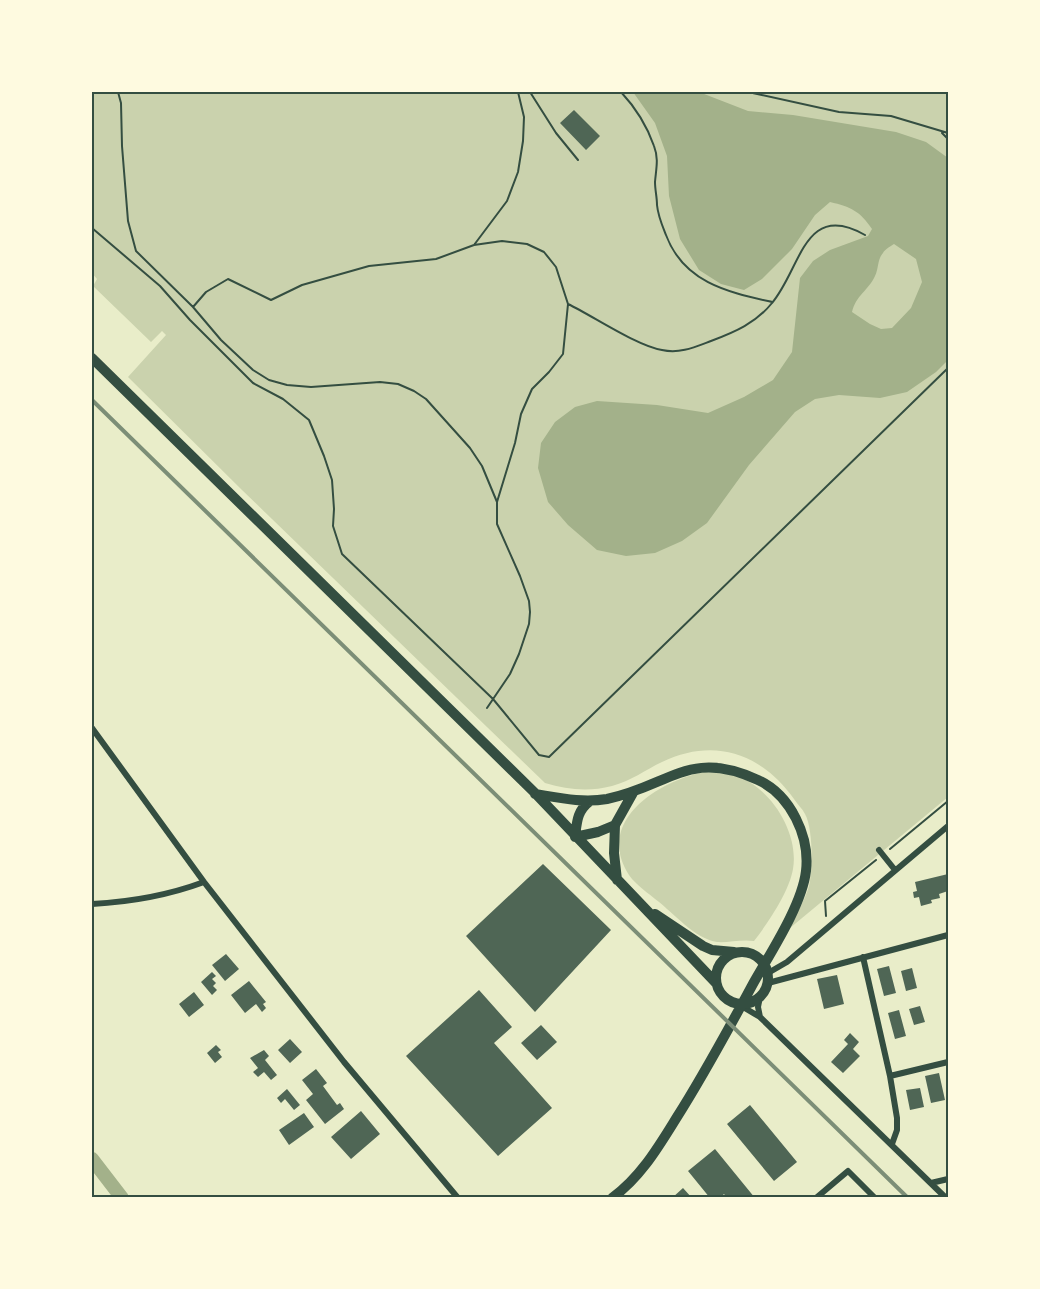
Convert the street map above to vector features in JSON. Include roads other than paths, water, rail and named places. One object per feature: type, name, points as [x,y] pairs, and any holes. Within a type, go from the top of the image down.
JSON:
[{"type":"street","points":[[92,358],[535,794],[716,983],[724,997],[760,1017],[946,1197]]},
{"type":"street","points":[[92,728],[204,882],[344,1062],[458,1197]]},
{"type":"street","points":[[535,794],[574,801],[590,801],[633,791],[671,774],[695,768],[734,770],[775,790],[798,821],[805,848],[806,872],[800,893],[785,927],[701,1078],[656,1150],[628,1186],[612,1197]]},
{"type":"street","points":[[617,880],[614,853],[615,825],[633,791]]},
{"type":"street","points":[[575,837],[577,818],[582,807],[590,801]]},
{"type":"street","points":[[575,837],[598,832],[615,825]]},
{"type":"street","points":[[760,1017],[758,1007],[760,997],[768,978],[948,826]]},
{"type":"street","points":[[879,849],[895,870]]},
{"type":"street","points":[[92,904],[119,902],[204,882]]},
{"type":"street","points":[[645,908],[712,950],[744,952],[760,959],[768,978]]},
{"type":"street","points":[[768,978],[948,935]]},
{"type":"street","points":[[716,983],[716,975],[722,961],[736,953]]},
{"type":"street","points":[[863,957],[890,1076],[898,1124],[892,1144]]},
{"type":"street","points":[[737,1004],[745,1004],[760,997]]},
{"type":"street","points":[[890,1076],[948,1062]]},
{"type":"street","points":[[816,1197],[848,1171],[875,1197]]},
{"type":"street","points":[[932,1183],[948,1179]]},
{"type":"street","points":[[454,1191],[465,1197]]},
{"type":"waterway","points":[[92,1159],[122,1198]]},
{"type":"railway","points":[[92,400],[908,1198]]}]
